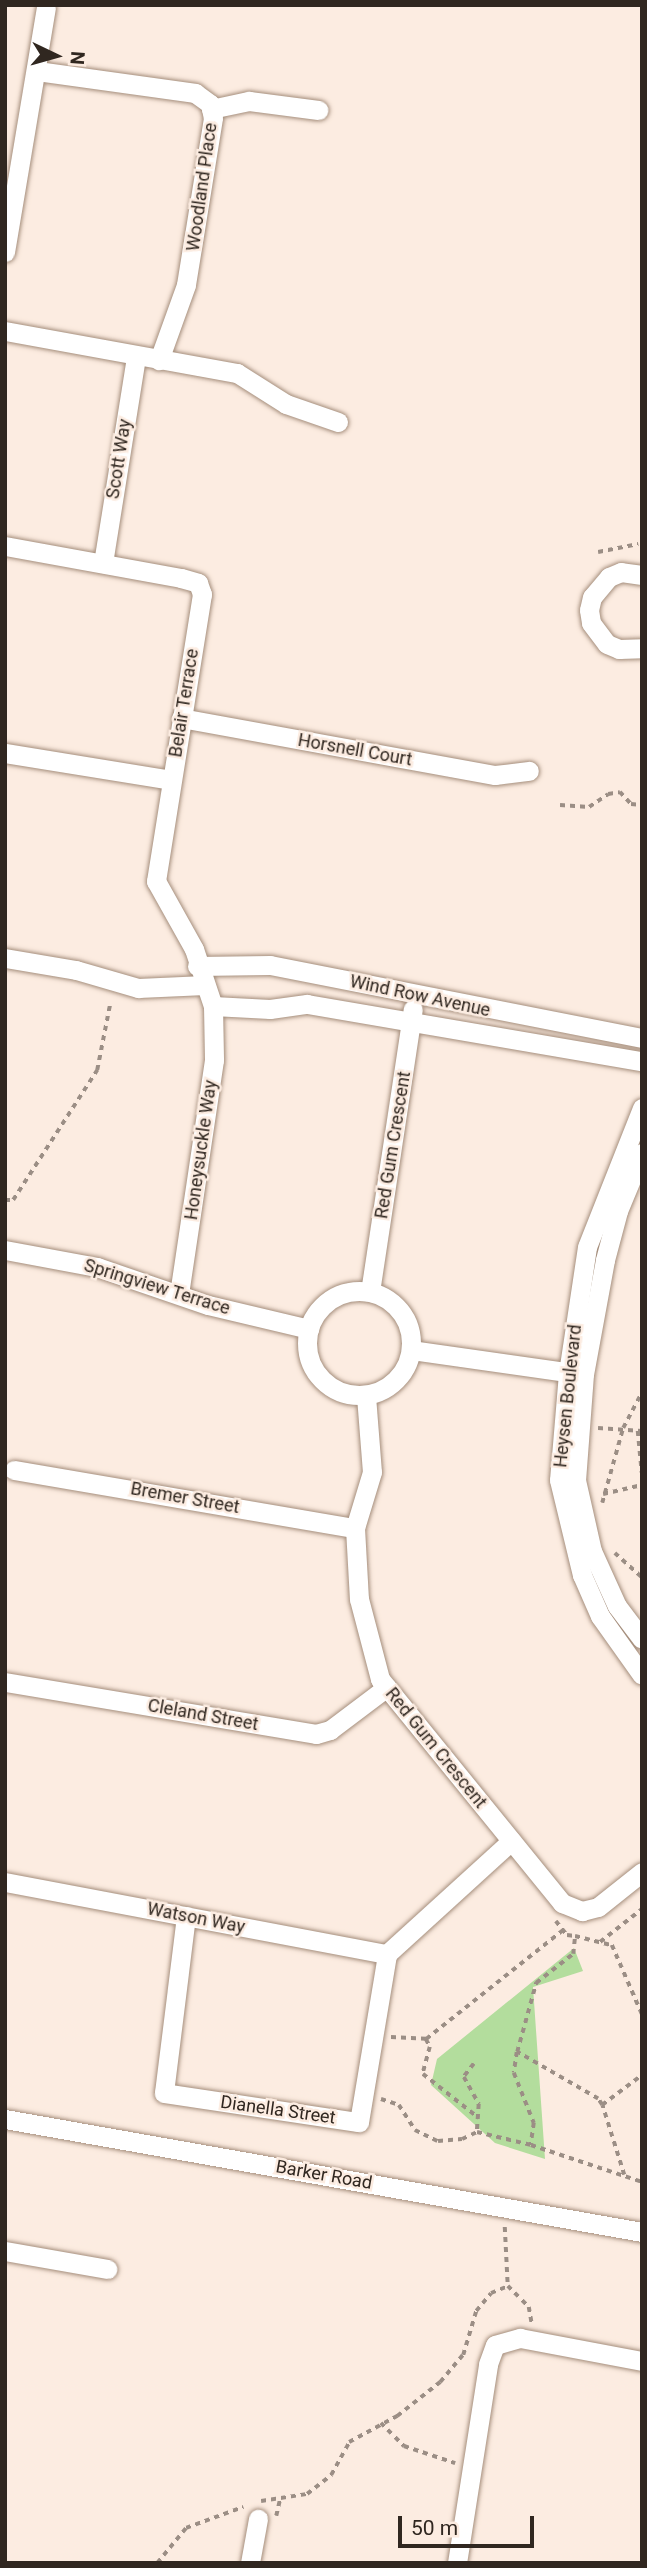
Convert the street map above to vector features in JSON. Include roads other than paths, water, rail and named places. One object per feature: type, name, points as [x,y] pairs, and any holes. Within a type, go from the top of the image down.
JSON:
[{"type":"street","points":[[5,252],[46,7]]},
{"type":"street","name":"Woodland Place","points":[[37,71],[195,93],[206,98],[211,109],[186,285],[159,360]]},
{"type":"street","points":[[211,109],[249,101],[317,110]]},
{"type":"street","points":[[5,331],[237,373],[286,404],[338,422]]},
{"type":"street","name":"Scott Way","points":[[103,563],[136,356]]},
{"type":"street","name":"Belair Terrace","points":[[5,546],[198,583],[202,594],[156,881],[194,949],[197,966],[213,1006]]},
{"type":"street","points":[[639,653],[607,644],[591,623],[589,610],[598,585],[608,577],[621,572],[642,575]]},
{"type":"street","name":"Horsnell Court","points":[[181,718],[495,775],[529,771]]},
{"type":"street","points":[[5,753],[171,780]]},
{"type":"street","points":[[5,958],[76,970],[138,988],[205,985]]},
{"type":"street","name":"Wind Row Avenue","points":[[197,966],[270,965],[416,998],[642,1038]]},
{"type":"street","name":"Red Gum Crescent","points":[[370,1292],[416,998]]},
{"type":"street","name":"Wind Row Avenue","points":[[213,1006],[270,1009],[307,1004],[642,1061]]},
{"type":"street","name":"Honeysuckle Way","points":[[179,1293],[214,1060],[213,1006]]},
{"type":"street","name":"Heysen Boulevard","points":[[642,1108],[592,1232],[576,1374],[576,1451],[580,1511],[617,1606],[642,1639]]},
{"type":"street","name":"Heysen Boulevard","points":[[642,1153],[612,1228],[559,1449],[559,1480],[582,1575],[600,1616],[642,1675]]},
{"type":"street","name":"Springview Terrace","points":[[5,1250],[97,1267],[208,1305],[309,1329]]},
{"type":"street","points":[[355,1291],[370,1292],[385,1297],[406,1320],[411,1350],[397,1381],[366,1396],[332,1389],[320,1377],[309,1354],[309,1329],[316,1314],[333,1299],[355,1291]]},
{"type":"street","points":[[411,1350],[576,1374]]},
{"type":"street","name":"Red Gum Crescent","points":[[366,1396],[372,1472],[355,1528],[366,1636],[387,1688],[562,1903],[575,1910],[598,1907],[642,1872]]},
{"type":"street","name":"Bremer Street","points":[[14,1470],[355,1528]]},
{"type":"street","name":"Cleland Street","points":[[5,1682],[316,1734],[330,1730],[387,1688]]},
{"type":"street","points":[[387,1954],[511,1841]]},
{"type":"street","name":"Watson Way","points":[[5,1882],[387,1954]]},
{"type":"street","name":"Dianella Street","points":[[186,1916],[164,2092],[359,2122],[387,1954]]},
{"type":"street","name":"Barker Road","points":[[5,2119],[642,2232]]},
{"type":"street","points":[[5,2251],[107,2269]]},
{"type":"street","points":[[457,2563],[492,2351],[506,2338],[642,2361]]},
{"type":"street","points":[[250,2563],[258,2519]]}]
